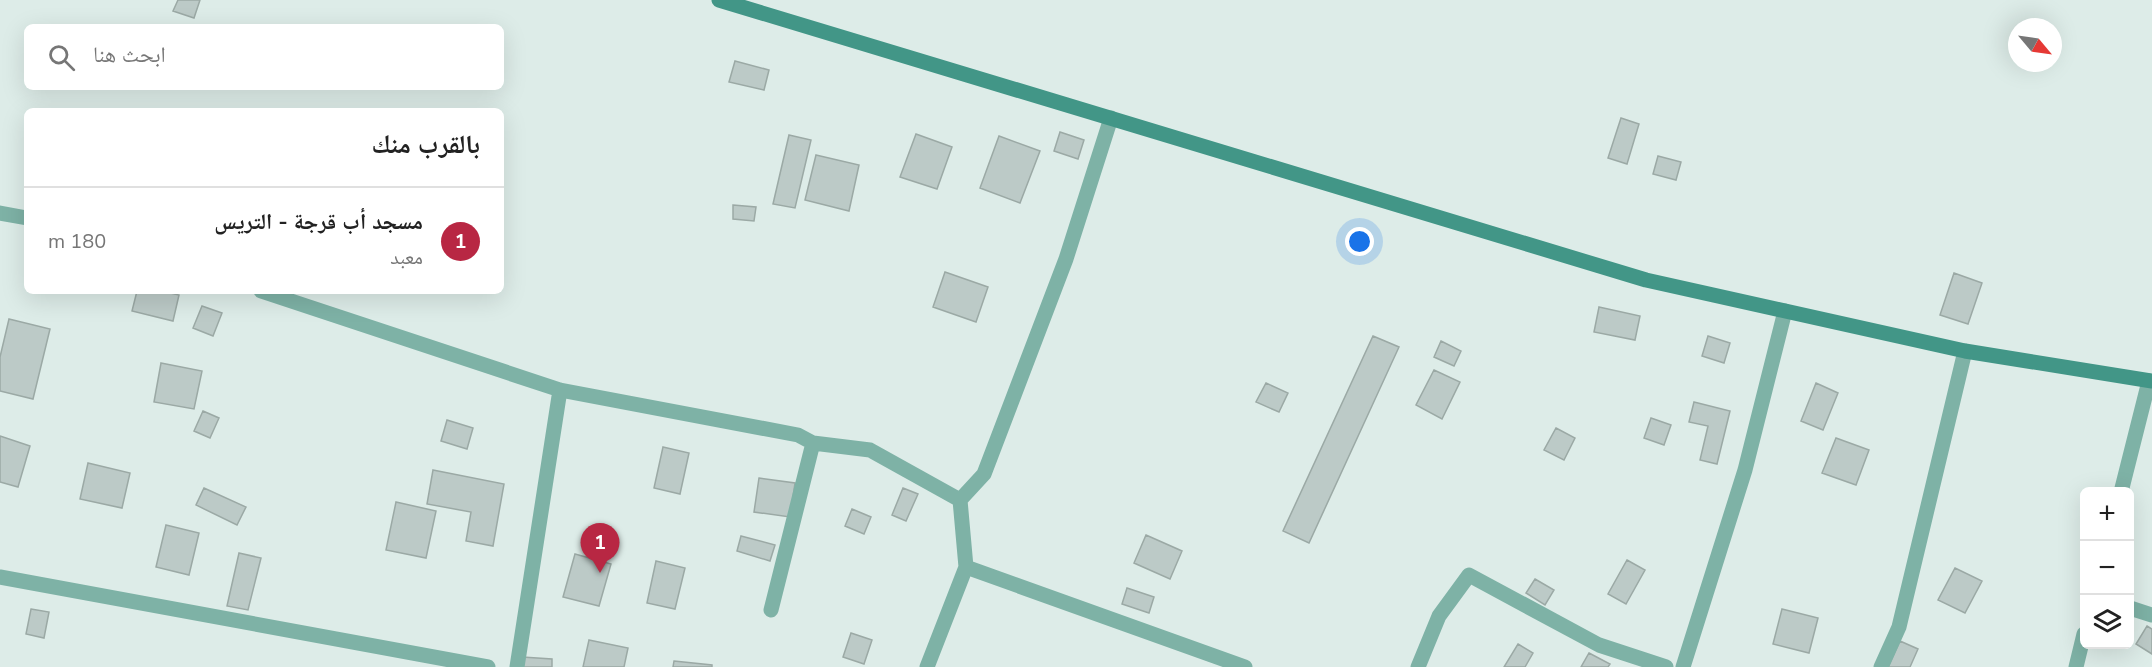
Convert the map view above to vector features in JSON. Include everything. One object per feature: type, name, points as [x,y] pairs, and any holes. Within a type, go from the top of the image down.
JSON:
[{"type":"street","points":[[719,0],[1646,280],[1965,351],[2151,381],[2122,487]]},
{"type":"street","points":[[927,667],[966,567],[960,500],[984,474],[1066,259],[1111,118]]},
{"type":"street","points":[[0,213],[24,217]]},
{"type":"street","points":[[270,294],[560,390],[798,435],[813,443],[870,450],[960,500]]},
{"type":"street","points":[[1683,667],[1745,470],[1785,311]]},
{"type":"street","points":[[1881,667],[1899,627],[1965,351]]},
{"type":"street","points":[[517,667],[560,390]]},
{"type":"street","points":[[771,610],[813,443]]},
{"type":"street","points":[[966,567],[1245,667]]},
{"type":"street","points":[[1418,667],[1440,616],[1469,575],[1599,645],[1666,667]]},
{"type":"street","points":[[0,578],[488,667]]},
{"type":"street","points":[[2134,609],[2152,615]]},
{"type":"street","points":[[2076,667],[2081,649]]},
{"type":"building","points":[[178,0],[200,0],[194,18],[173,11]]},
{"type":"building","points":[[735,61],[769,70],[764,90],[729,82]]},
{"type":"building","points":[[1621,118],[1639,124],[1627,164],[1608,158]]},
{"type":"building","points":[[1060,132],[1084,140],[1078,159],[1054,151]]},
{"type":"building","points":[[916,134],[952,147],[937,189],[900,177]]},
{"type":"building","points":[[789,135],[811,140],[795,208],[773,204]]},
{"type":"building","points":[[999,136],[1040,151],[1020,203],[980,188]]},
{"type":"building","points":[[816,155],[859,165],[849,211],[805,200]]},
{"type":"building","points":[[1658,156],[1681,162],[1676,180],[1653,174]]},
{"type":"building","points":[[733,205],[756,207],[754,221],[733,219]]},
{"type":"building","points":[[945,272],[988,287],[976,322],[933,307]]},
{"type":"building","points":[[1954,273],[1982,283],[1968,324],[1940,315]]},
{"type":"building","points":[[136,294],[179,295],[173,321],[132,311]]},
{"type":"building","points":[[202,306],[222,313],[213,336],[193,328]]},
{"type":"building","points":[[1599,307],[1640,316],[1635,340],[1594,332]]},
{"type":"building","points":[[9,319],[50,329],[33,399],[0,391],[0,357]]},
{"type":"building","points":[[1373,336],[1399,347],[1309,543],[1283,531]]},
{"type":"building","points":[[1708,336],[1730,343],[1724,363],[1702,356]]},
{"type":"building","points":[[1441,341],[1461,351],[1454,366],[1434,357]]},
{"type":"building","points":[[161,363],[202,371],[194,409],[154,402]]},
{"type":"building","points":[[1434,370],[1460,382],[1442,419],[1416,405]]},
{"type":"building","points":[[1266,383],[1288,393],[1279,412],[1256,402]]},
{"type":"building","points":[[1816,383],[1838,393],[1823,430],[1801,421]]},
{"type":"building","points":[[1694,402],[1730,411],[1717,464],[1700,460],[1708,426],[1689,422]]},
{"type":"building","points":[[203,411],[219,418],[210,438],[194,431]]},
{"type":"building","points":[[1651,418],[1671,425],[1664,445],[1644,438]]},
{"type":"building","points":[[447,420],[473,428],[467,449],[441,441]]},
{"type":"building","points":[[1556,428],[1575,438],[1564,460],[1544,450]]},
{"type":"building","points":[[0,436],[30,446],[18,487],[0,482]]},
{"type":"building","points":[[1836,438],[1869,450],[1856,485],[1822,473]]},
{"type":"building","points":[[663,447],[689,453],[680,494],[654,488]]},
{"type":"building","points":[[88,463],[130,473],[122,508],[80,499]]},
{"type":"building","points":[[433,470],[504,484],[493,546],[466,541],[471,512],[427,504]]},
{"type":"building","points":[[759,478],[795,483],[790,517],[754,512]]},
{"type":"building","points":[[204,488],[246,507],[237,525],[196,505]]},
{"type":"building","points":[[903,488],[918,494],[906,521],[892,515]]},
{"type":"building","points":[[396,502],[436,511],[426,558],[386,550]]},
{"type":"building","points":[[852,509],[871,517],[864,534],[845,526]]},
{"type":"building","points":[[166,525],[199,533],[189,575],[156,567]]},
{"type":"building","points":[[1146,535],[1182,551],[1170,579],[1134,563]]},
{"type":"building","points":[[741,536],[775,545],[770,561],[737,551]]},
{"type":"building","points":[[239,553],[261,558],[248,610],[227,606]]},
{"type":"building","points":[[575,554],[611,564],[599,606],[563,597]]},
{"type":"building","points":[[1627,560],[1645,570],[1626,604],[1608,594]]},
{"type":"building","points":[[656,561],[685,568],[675,609],[647,603]]},
{"type":"building","points":[[1955,568],[1982,581],[1965,613],[1938,600]]},
{"type":"building","points":[[1535,579],[1554,590],[1545,605],[1526,593]]},
{"type":"building","points":[[1127,588],[1154,597],[1149,613],[1122,604]]},
{"type":"building","points":[[31,609],[49,612],[44,638],[26,634]]},
{"type":"building","points":[[1782,609],[1818,618],[1809,653],[1773,644]]},
{"type":"building","points":[[2147,626],[2152,629],[2152,654],[2136,644]]},
{"type":"building","points":[[851,633],[872,640],[864,664],[843,657]]},
{"type":"building","points":[[589,640],[628,648],[624,667],[583,667]]},
{"type":"building","points":[[1900,641],[1918,649],[1910,667],[1888,667]]},
{"type":"building","points":[[1518,644],[1533,653],[1525,667],[1504,667]]},
{"type":"building","points":[[1589,653],[1610,664],[1608,667],[1581,667]]},
{"type":"building","points":[[522,657],[552,659],[552,667],[522,667]]},
{"type":"building","points":[[674,661],[712,665],[712,667],[673,667]]},
{"type":"place","name":"مسجد أب قرجة - التريس","points":[[600,573]]}]
